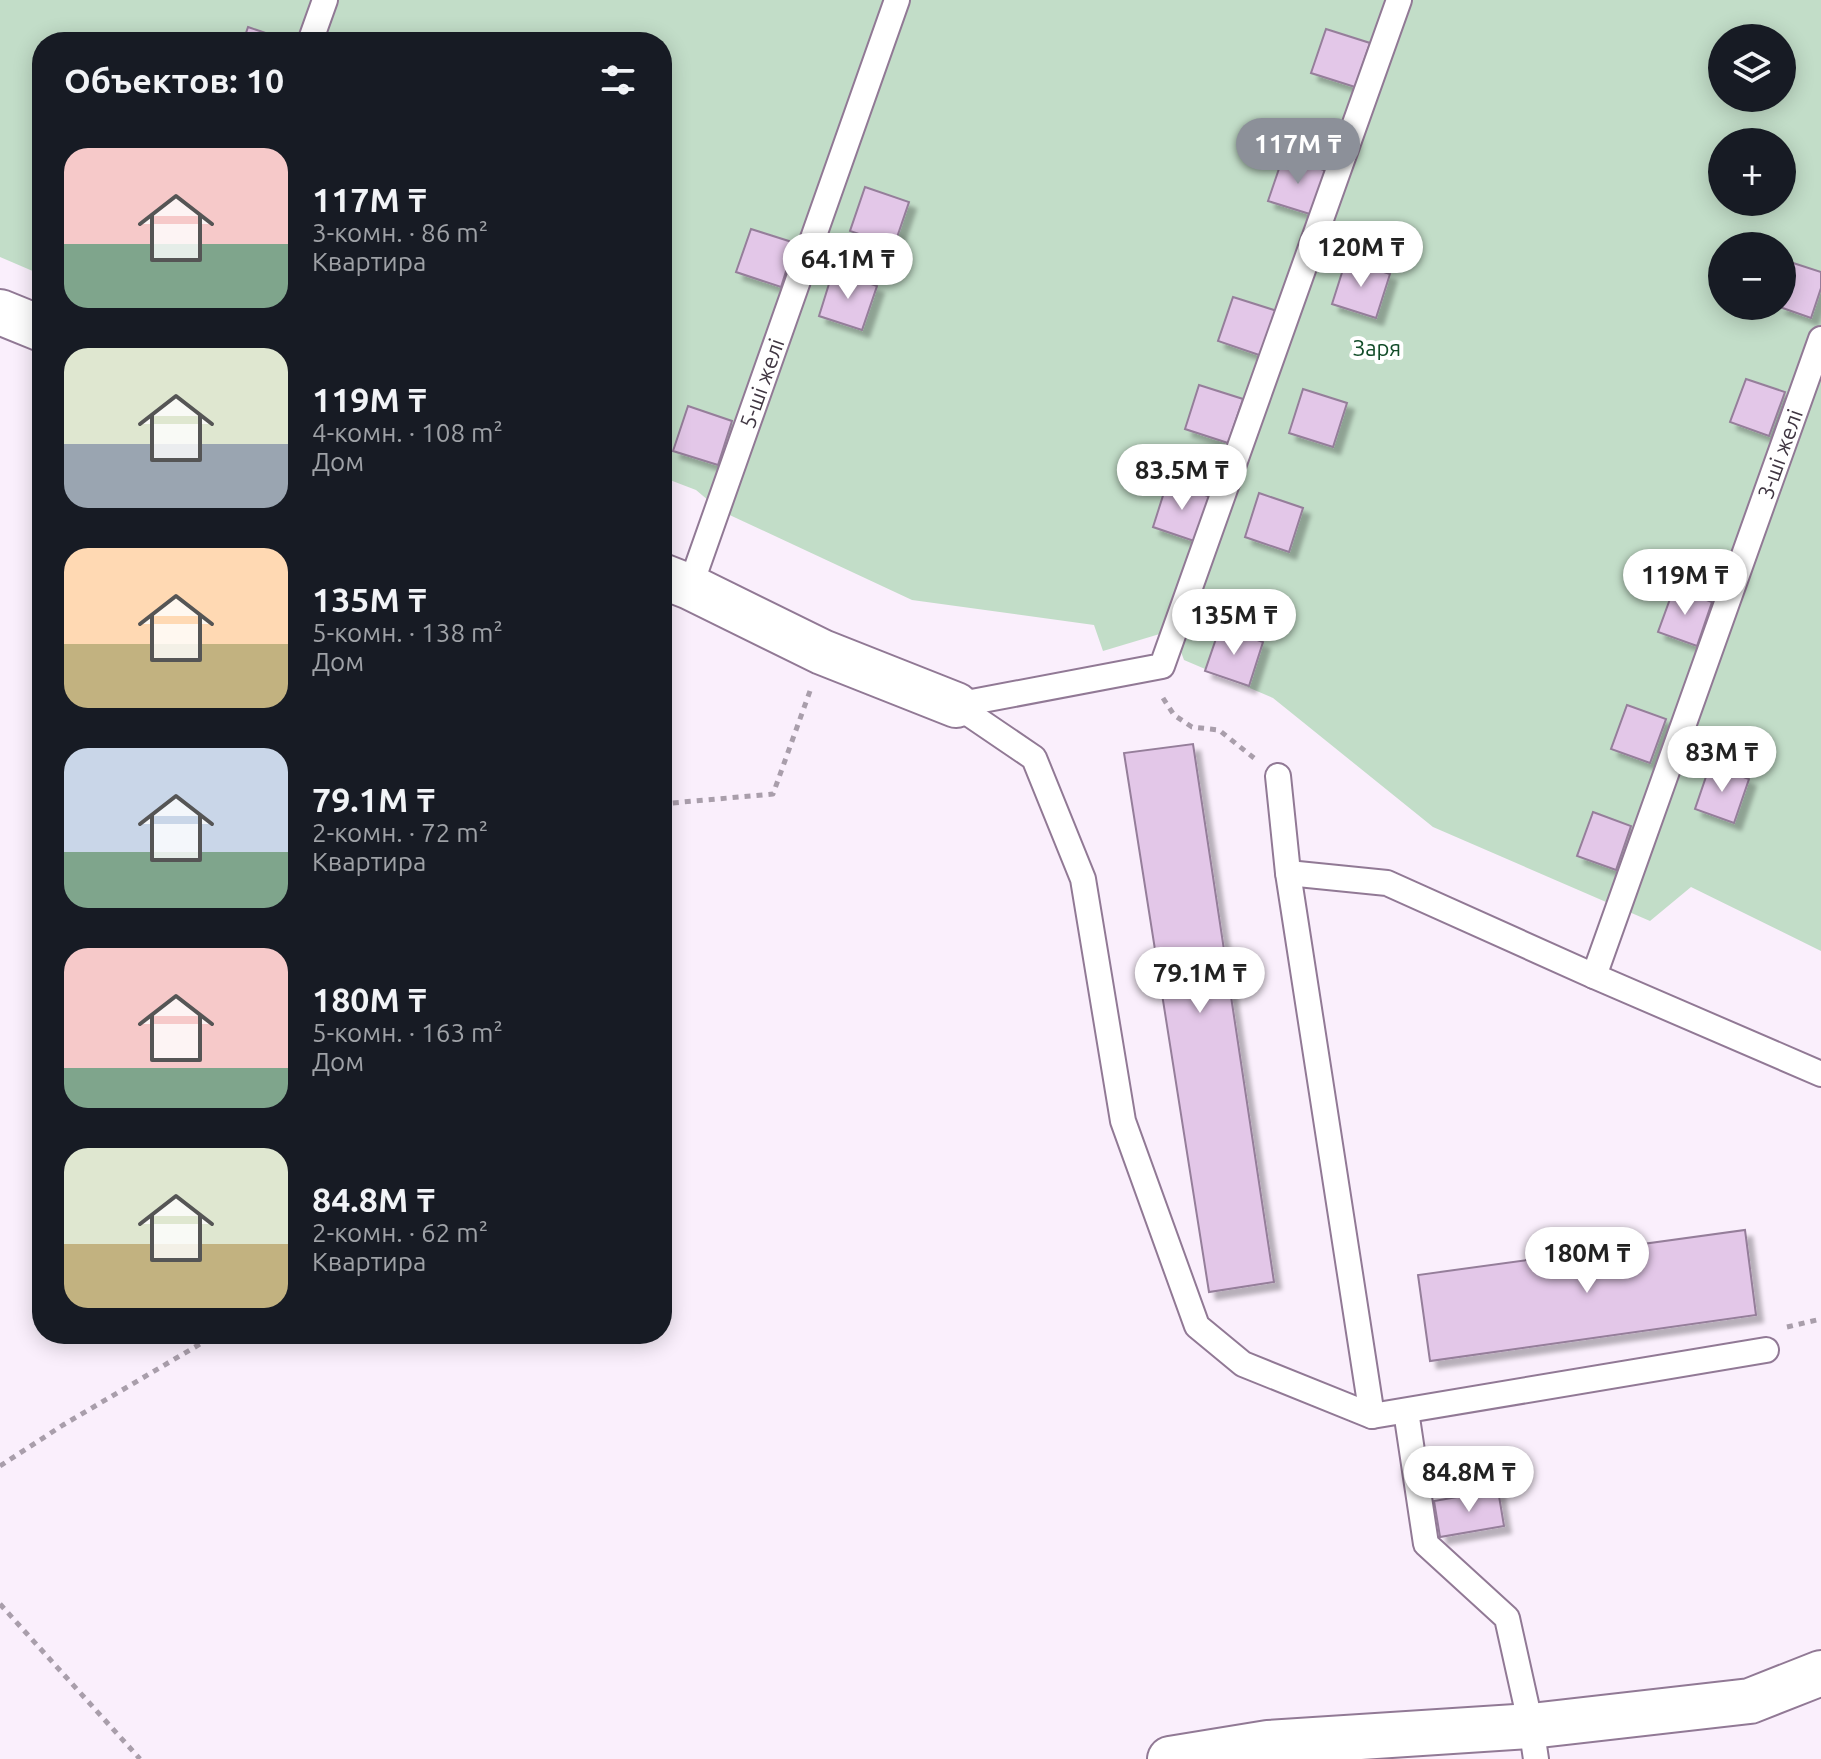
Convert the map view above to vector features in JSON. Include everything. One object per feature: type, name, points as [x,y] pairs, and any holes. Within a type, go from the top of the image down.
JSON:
[{"type":"street","points":[[0,312],[32,325]]},
{"type":"street","points":[[676,582],[822,652],[956,705]]},
{"type":"street","points":[[1170,1759],[1268,1743],[1534,1743],[1750,1701],[1821,1673]]},
{"type":"lane","points":[[314,32],[325,0]]},
{"type":"lane","name":"5-ші желі","points":[[676,582],[897,0]]},
{"type":"lane","points":[[956,705],[1162,666],[1399,0]]},
{"type":"lane","name":"3-ші желі","points":[[1594,976],[1821,339]]},
{"type":"lane","points":[[956,705],[1034,758],[1083,879],[1123,1121],[1197,1326],[1243,1364],[1372,1416],[1766,1350]]},
{"type":"lane","points":[[1278,776],[1288,873],[1372,1416]]},
{"type":"lane","points":[[1288,873],[1387,883],[1821,1074]]},
{"type":"lane","points":[[1406,1411],[1426,1544],[1507,1618],[1534,1743]]},
{"type":"path","points":[[672,803],[773,794],[822,652]]},
{"type":"path","points":[[1162,666],[1159,692],[1174,715],[1192,727],[1219,730],[1278,776]]},
{"type":"path","points":[[0,1466],[200,1344]]},
{"type":"path","points":[[0,1604],[140,1759]]},
{"type":"green space","name":"Заря","points":[[0,0],[1821,0],[1821,951],[1691,887],[1650,921],[1433,827],[1273,698],[1184,660],[1173,630],[1103,651],[1094,625],[912,600],[721,511],[696,490],[672,481],[672,32],[32,32],[32,271],[0,257]]},
{"type":"building","points":[[248,27],[263,32],[246,32]]},
{"type":"building","points":[[1326,29],[1370,43],[1355,87],[1311,73]]},
{"type":"building","points":[[1283,157],[1327,171],[1313,215],[1268,201]]},
{"type":"building","points":[[865,187],[909,202],[894,246],[850,231]]},
{"type":"building","points":[[751,229],[795,243],[781,287],[736,272]]},
{"type":"building","points":[[1346,260],[1390,274],[1376,318],[1332,304]]},
{"type":"building","points":[[1796,264],[1821,272],[1821,288],[1811,318],[1796,313]]},
{"type":"building","points":[[833,271],[877,286],[862,330],[819,316]]},
{"type":"building","points":[[1233,297],[1277,311],[1262,356],[1218,341]]},
{"type":"building","points":[[1746,379],[1785,392],[1769,436],[1730,422]]},
{"type":"building","points":[[1199,385],[1243,399],[1228,443],[1185,429]]},
{"type":"building","points":[[1303,389],[1347,403],[1333,447],[1289,433]]},
{"type":"building","points":[[688,406],[732,421],[718,465],[673,451]]},
{"type":"building","points":[[1167,483],[1211,497],[1197,542],[1153,527]]},
{"type":"building","points":[[1259,493],[1303,508],[1289,552],[1245,537]]},
{"type":"building","points":[[1674,588],[1712,602],[1697,646],[1658,632]]},
{"type":"building","points":[[1220,627],[1263,642],[1249,686],[1205,671]]},
{"type":"building","points":[[1627,705],[1666,719],[1650,763],[1611,749]]},
{"type":"building","points":[[1193,744],[1274,1282],[1209,1292],[1124,753]]},
{"type":"building","points":[[1710,765],[1749,779],[1734,823],[1695,809]]},
{"type":"building","points":[[1593,812],[1631,826],[1616,870],[1577,856]]},
{"type":"building","points":[[1745,1230],[1756,1315],[1430,1361],[1418,1275]]},
{"type":"building","points":[[1498,1490],[1504,1526],[1440,1537],[1434,1501]]}]
